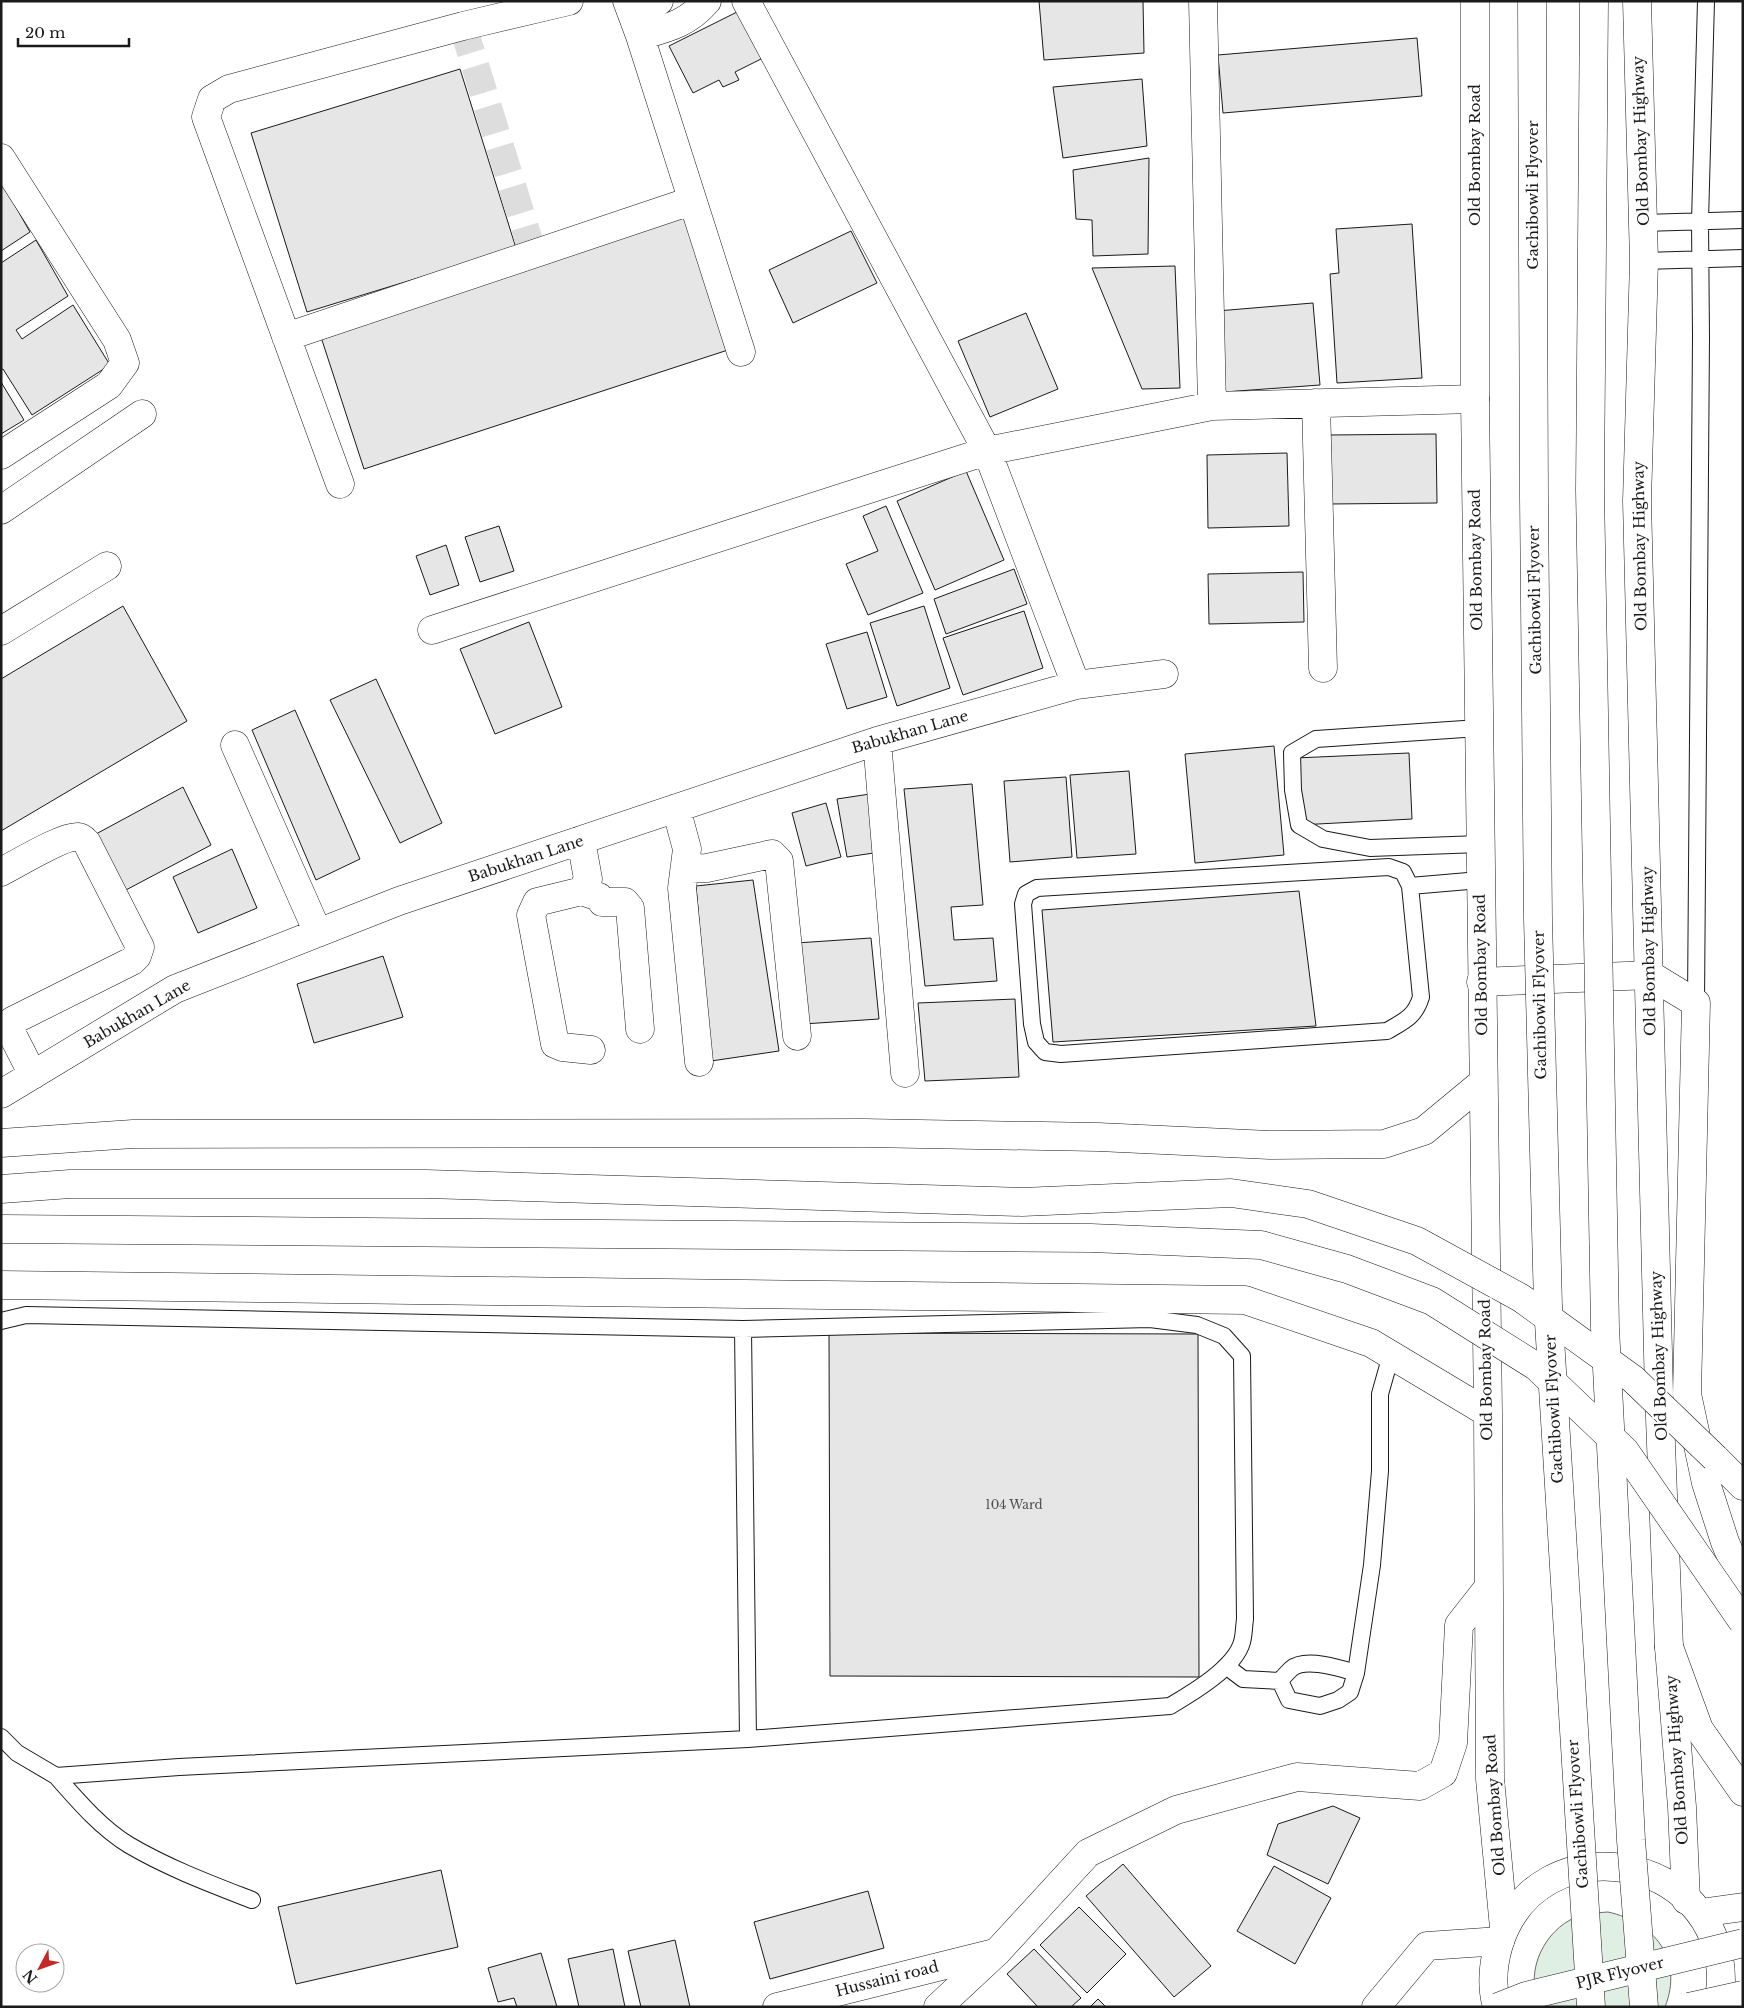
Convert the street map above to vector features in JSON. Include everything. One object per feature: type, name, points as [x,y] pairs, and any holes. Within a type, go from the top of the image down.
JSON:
[{"type":"main road","points":[[340,484],[206,117],[212,99],[238,86],[463,26],[569,1]]},
{"type":"main road","points":[[633,16],[659,1]]},
{"type":"main road","points":[[633,16],[684,21],[694,16],[707,1]]},
{"type":"main road","points":[[746,1],[987,450],[1076,685]]},
{"type":"main road","points":[[1203,1],[1212,406]]},
{"type":"main road","name":"Old Bombay Road","points":[[1475,1],[1474,399],[1488,1413],[1490,1779],[1502,1934]]},
{"type":"main road","name":"Gachibowli Flyover","points":[[1532,1],[1538,919],[1548,1306],[1591,2007]]},
{"type":"main road","points":[[1594,1],[1590,490],[1605,1328],[1631,1840],[1644,2007]]},
{"type":"main road","name":"Old Bombay Highway","points":[[1637,1],[1644,261],[1637,501],[1659,1393],[1669,1647],[1682,1807],[1693,1907]]},
{"type":"main road","points":[[633,16],[691,201],[742,352]]},
{"type":"main road","points":[[1,158],[117,340],[125,363],[109,385],[1,455]]},
{"type":"main road","points":[[286,337],[691,201]]},
{"type":"main road","points":[[432,630],[987,450],[1212,406],[1474,399]]},
{"type":"main road","points":[[1316,403],[1323,668]]},
{"type":"main road","points":[[1,510],[142,414]]},
{"type":"main road","points":[[1,631],[107,566]]},
{"type":"main road","name":"Babukhan Lane","points":[[1,1094],[175,989],[399,901],[877,741],[1076,685],[1164,674]]},
{"type":"main road","points":[[877,741],[905,1073]]},
{"type":"main road","points":[[235,745],[318,933]]},
{"type":"main road","points":[[676,808],[687,848],[682,888],[699,1062]]},
{"type":"main road","points":[[1,872],[62,840],[76,836],[82,838],[87,843],[140,948],[137,956],[132,961],[12,1021],[10,1030],[33,1075]]},
{"type":"main road","points":[[581,840],[588,879],[582,891]]},
{"type":"main road","points":[[685,869],[707,868],[772,854],[779,861],[797,1036]]},
{"type":"main road","points":[[590,1050],[562,1047],[555,1044],[531,915],[537,902],[582,891],[599,897],[602,902],[624,902],[630,908],[640,1029]]},
{"type":"main road","points":[[1481,982],[1650,976],[1696,1003],[1687,1394],[1706,1483],[1725,1542],[1743,1584]]},
{"type":"main road","points":[[1,1143],[142,1134],[864,1133],[1098,1137],[1270,1145],[1384,1144],[1424,1131],[1482,1083]]},
{"type":"main road","points":[[1,1189],[70,1184],[426,1184],[1022,1202],[1230,1192],[1308,1204],[1417,1241],[1521,1298],[1633,1379],[1743,1486]]},
{"type":"main road","points":[[1,1230],[1091,1238],[1261,1245],[1346,1269],[1432,1301],[1537,1367],[1625,1451],[1743,1622]]},
{"type":"main road","points":[[13,1285],[1245,1300],[1371,1343],[1488,1413]]},
{"type":"main road","points":[[938,2007],[997,1952],[1088,1853],[1176,1810],[1297,1777],[1420,1786],[1443,1772],[1453,1743],[1459,1625],[1488,1588]]},
{"type":"main road","points":[[1669,1647],[1699,1729],[1743,1792]]},
{"type":"main road","points":[[1498,2007],[1493,1994],[1494,1960],[1502,1934],[1527,1896],[1560,1874],[1597,1865],[1637,1869],[1672,1886],[1693,1907],[1716,1945],[1721,1980],[1717,2007]]},
{"type":"main road","points":[[1693,1907],[1743,1907]]},
{"type":"main road","points":[[1376,2007],[1427,1946],[1502,1934]]},
{"type":"main road","name":"PJR Flyover","points":[[1498,2007],[1526,1996],[1743,1944]]},
{"type":"main road","name":"Hussaini road","points":[[777,2007],[997,1952]]},
{"type":"main road","points":[[1689,2007],[1743,1995]]},
{"type":"lane","points":[[1696,1003],[1700,222],[1706,1]]},
{"type":"lane","points":[[1643,223],[1743,220]]},
{"type":"lane","points":[[1644,261],[1743,258]]},
{"type":"lane","points":[[1478,728],[1316,739],[1292,753],[1293,790],[1299,824],[1323,838],[1370,848],[1480,844]]},
{"type":"lane","points":[[1389,867],[1402,872],[1410,886],[1421,998],[1418,1010],[1387,1031],[1061,1054],[1045,1052],[1036,1042],[1032,1024],[1023,904],[1026,894],[1037,888],[1389,867]]},
{"type":"lane","points":[[1410,886],[1480,880]]},
{"type":"lane","points":[[1,1321],[26,1315],[743,1329],[1150,1319],[1197,1324],[1224,1336],[1242,1356],[1245,1619],[1242,1644],[1226,1666],[1204,1686],[1170,1706],[748,1739],[179,1767],[56,1776]]},
{"type":"lane","points":[[743,1329],[748,1739]]},
{"type":"lane","points":[[1280,1681],[1289,1700],[1320,1706],[1338,1700],[1350,1692],[1356,1673],[1372,1565],[1380,1471],[1380,1394],[1390,1355]]},
{"type":"lane","points":[[1280,1681],[1292,1668],[1312,1664],[1330,1665],[1356,1673]]},
{"type":"lane","points":[[1226,1666],[1243,1679],[1280,1681]]},
{"type":"lane","points":[[1,1737],[18,1753],[56,1776],[90,1813],[128,1845],[197,1879],[252,1900]]},
{"type":"green space","points":[[1608,1912],[1639,1924],[1661,1945],[1671,1973],[1670,1990],[1665,2007],[1541,2007],[1534,1983],[1535,1970],[1538,1958],[1551,1936],[1570,1920],[1588,1914]]},
{"type":"building","points":[[1039,1],[1143,1],[1144,53],[1044,60]]},
{"type":"building","points":[[739,11],[763,58],[735,72],[739,80],[723,87],[719,80],[693,93],[669,46]]},
{"type":"building","points":[[1417,38],[1422,96],[1223,113],[1218,55]]},
{"type":"building","points":[[460,69],[516,248],[307,312],[251,133]]},
{"type":"building","points":[[1142,79],[1147,146],[1063,158],[1053,87]]},
{"type":"building","points":[[1149,158],[1148,254],[1093,256],[1092,220],[1076,219],[1073,170]]},
{"type":"building","points":[[1,181],[30,232],[1,251]]},
{"type":"building","points":[[686,213],[734,348],[364,469],[320,334]]},
{"type":"building","points":[[1412,224],[1422,378],[1337,383],[1330,274],[1339,273],[1336,229]]},
{"type":"building","points":[[851,231],[877,283],[793,323],[769,270]]},
{"type":"building","points":[[36,240],[68,296],[16,330],[22,339],[73,305],[110,365],[32,415],[3,369],[1,370],[1,263]]},
{"type":"building","points":[[1175,266],[1180,388],[1142,389],[1092,268]]},
{"type":"building","points":[[1313,303],[1320,385],[1224,392],[1217,311]]},
{"type":"building","points":[[1026,313],[1058,389],[990,417],[958,341]]},
{"type":"building","points":[[1,382],[24,420],[1,434]]},
{"type":"building","points":[[1436,434],[1437,503],[1329,504],[1329,435]]},
{"type":"building","points":[[1287,453],[1289,526],[1208,528],[1207,455]]},
{"type":"building","points":[[966,471],[1004,560],[935,590],[897,501]]},
{"type":"building","points":[[886,506],[923,593],[868,615],[846,564],[878,551],[863,516]]},
{"type":"building","points":[[499,526],[514,571],[480,582],[465,537]]},
{"type":"building","points":[[446,545],[459,585],[430,595],[416,556]]},
{"type":"building","points":[[1014,569],[1027,604],[946,634],[934,599]]},
{"type":"building","points":[[1303,572],[1304,622],[1209,624],[1208,574]]},
{"type":"building","points":[[123,606],[187,721],[1,831],[1,679]]},
{"type":"building","points":[[924,606],[950,688],[897,706],[870,623]]},
{"type":"building","points":[[1024,611],[1043,668],[963,695],[943,638]]},
{"type":"building","points":[[529,622],[562,707],[495,734],[460,649]]},
{"type":"building","points":[[867,632],[887,697],[847,709],[826,644]]},
{"type":"building","points":[[376,679],[442,823],[400,843],[330,700]]},
{"type":"building","points":[[295,710],[360,859],[316,880],[252,730]]},
{"type":"building","points":[[1274,746],[1284,855],[1195,863],[1185,754]]},
{"type":"building","points":[[1409,753],[1412,819],[1299,825],[1295,758]]},
{"type":"building","points":[[1129,771],[1136,854],[1077,858],[1070,775]]},
{"type":"building","points":[[1066,777],[1072,857],[1010,862],[1004,781]]},
{"type":"building","points":[[972,784],[983,905],[951,907],[954,940],[993,938],[997,981],[925,986],[904,789]]},
{"type":"building","points":[[183,787],[211,845],[124,891],[96,834]]},
{"type":"building","points":[[870,794],[880,852],[847,857],[837,799]]},
{"type":"building","points":[[826,803],[841,857],[806,866],[792,813]]},
{"type":"building","points":[[232,849],[257,908],[198,933],[173,877]]},
{"type":"building","points":[[753,880],[779,1051],[711,1061],[696,886]]},
{"type":"building","points":[[1299,891],[1316,1026],[1053,1042],[1042,910]]},
{"type":"building","points":[[871,938],[879,1019],[803,1024],[796,943]]},
{"type":"building","points":[[383,956],[403,1017],[314,1043],[297,984]]},
{"type":"building","points":[[1015,999],[1019,1077],[925,1081],[918,1003]]},
{"type":"building","points":[[829,1333],[1198,1334],[1199,1677],[830,1676]]},
{"type":"building","points":[[1333,1806],[1360,1818],[1328,1884],[1267,1855],[1278,1824]]},
{"type":"building","points":[[1123,1864],[1211,1966],[1174,1997],[1086,1896]]},
{"type":"building","points":[[1274,1866],[1331,1898],[1295,1964],[1237,1931]]},
{"type":"building","points":[[441,1870],[458,1947],[296,1984],[278,1907]]},
{"type":"building","points":[[868,1891],[884,1948],[770,1979],[754,1922]]},
{"type":"building","points":[[1079,1907],[1126,1954],[1087,1993],[1040,1945]]},
{"type":"building","points":[[675,1940],[690,2007],[641,2007],[628,1951]]},
{"type":"building","points":[[613,1949],[625,2007],[579,2007],[568,1959]]},
{"type":"building","points":[[1034,1949],[1081,1998],[1071,2007],[1038,2007],[1007,1974]]},
{"type":"building","points":[[541,1953],[557,2007],[517,2007],[514,1998],[498,2002],[488,1968]]},
{"type":"building","points":[[1098,1999],[1106,2007],[1090,2007]]},
{"type":"tunnel","points":[[463,26],[533,254]]}]
